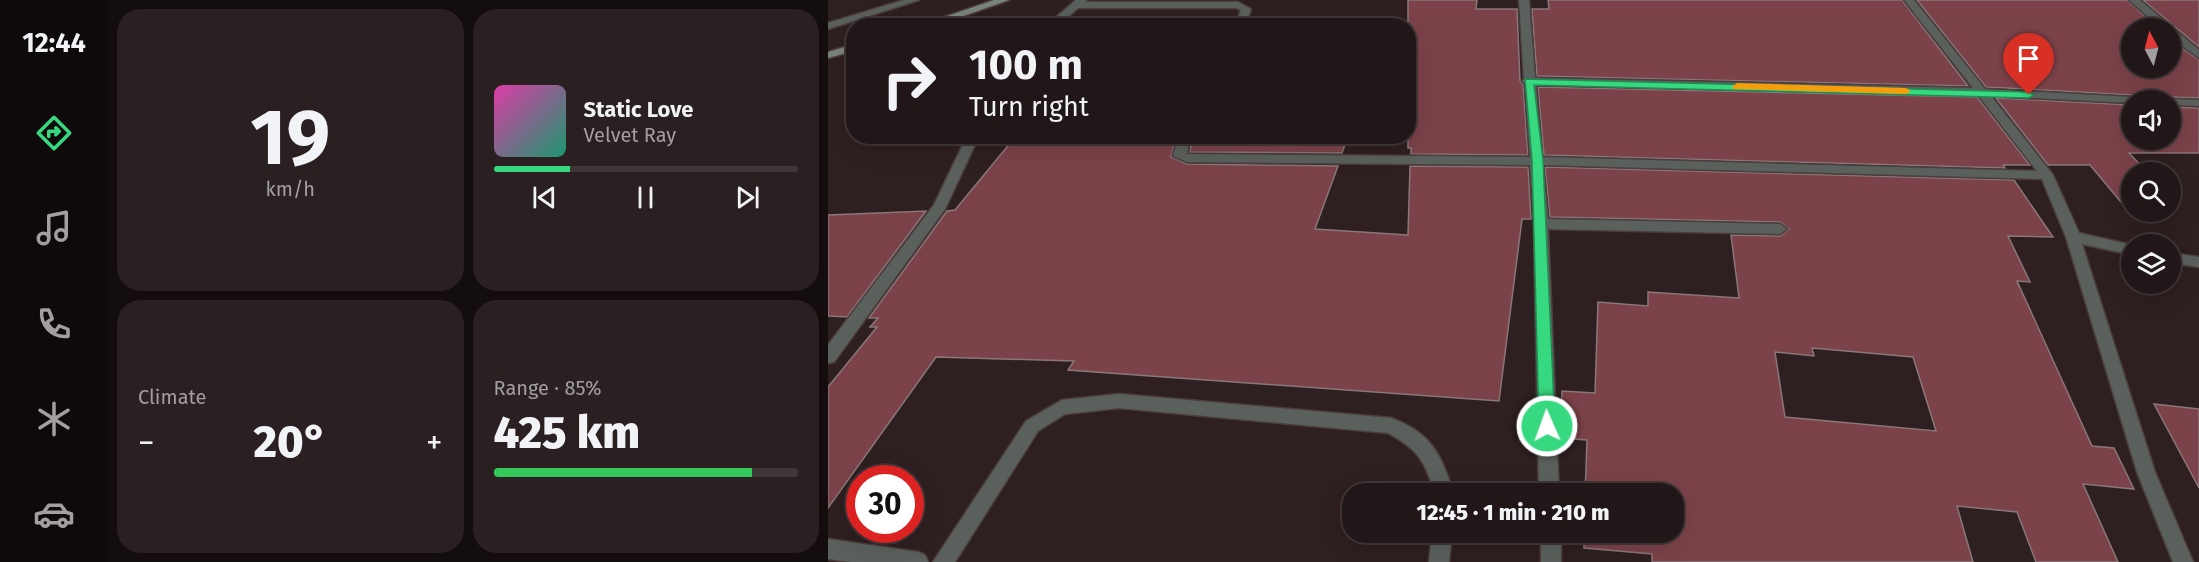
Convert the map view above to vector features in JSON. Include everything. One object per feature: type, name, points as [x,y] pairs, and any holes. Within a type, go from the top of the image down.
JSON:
[{"type":"main road","points":[[947,18],[1004,0]]},
{"type":"main road","points":[[828,55],[846,49]]},
{"type":"street","points":[[854,18],[914,0]]},
{"type":"street","points":[[1524,0],[1528,81],[1538,160],[1549,483]]},
{"type":"street","points":[[1909,0],[2047,175],[2073,237],[2146,472],[2183,562]]},
{"type":"street","points":[[2134,0],[2155,18]]},
{"type":"street","points":[[1061,18],[1079,3],[1238,4],[1246,9],[1243,18]]},
{"type":"street","points":[[828,26],[846,21]]},
{"type":"street","points":[[2181,40],[2199,55]]},
{"type":"street","points":[[1528,81],[2121,99]]},
{"type":"street","points":[[2181,102],[2199,103]]},
{"type":"street","points":[[828,357],[940,206],[969,144]]},
{"type":"street","points":[[1182,144],[1179,156],[1187,158],[1538,160],[2047,175]]},
{"type":"street","points":[[1541,224],[1780,229]]},
{"type":"street","points":[[2073,237],[2121,248]]},
{"type":"street","points":[[2181,260],[2199,262]]},
{"type":"street","points":[[943,562],[1032,426],[1062,407],[1119,401],[1391,426],[1420,441],[1431,455],[1441,483]]},
{"type":"street","points":[[1439,562],[1441,543]]},
{"type":"street","points":[[1551,543],[1551,562]]},
{"type":"street","points":[[828,549],[918,562]]},
{"type":"building","points":[[1408,0],[1477,0],[1476,9],[1517,9],[1520,81],[1523,85],[1528,155],[1411,154],[1408,144],[1416,144],[1416,18],[1408,18]]},
{"type":"building","points":[[1548,0],[1902,0],[1968,86],[1537,76],[1532,9],[1549,9]]},
{"type":"building","points":[[1917,0],[2127,0],[2147,18],[2121,18],[2121,78],[2181,78],[2181,48],[2199,60],[2199,98],[2181,97],[2181,90],[2121,90],[2121,94],[1986,87]]},
{"type":"building","points":[[2143,0],[2199,0],[2199,47],[2181,32],[2181,18],[2164,18]]},
{"type":"building","points":[[1538,87],[1977,97],[2030,165],[2003,165],[2005,168],[1544,155]]},
{"type":"building","points":[[1996,98],[2121,104],[2121,150],[2181,150],[2181,107],[2199,108],[2199,153],[2129,153],[2138,162],[2121,162],[2121,202],[2090,165],[2048,165]]},
{"type":"building","points":[[1009,144],[1174,144],[1171,157],[1187,164],[1338,166],[1315,229],[1408,235],[1410,166],[1528,167],[1531,219],[1522,219],[1499,401],[1068,370],[1074,361],[936,357],[859,465],[846,465],[846,483],[828,508],[828,387],[877,327],[870,327],[878,318],[869,318],[947,211],[955,210]]},
{"type":"building","points":[[1191,144],[1345,144],[1342,153],[1190,152]]},
{"type":"building","points":[[1545,167],[2014,180],[2053,237],[2008,236],[2030,282],[2017,281],[2092,446],[2114,448],[2134,489],[2083,484],[2118,562],[2036,562],[2017,512],[1957,506],[1973,562],[1652,562],[1652,554],[1584,548],[1584,543],[1684,543],[1684,483],[1585,483],[1587,440],[1560,438],[1562,391],[1595,393],[1598,302],[1648,306],[1648,292],[1739,298],[1731,235],[1780,236],[1789,229],[1780,222],[1550,217]],"holes":[[[1812,348],[1913,357],[1936,431],[1785,417],[1775,352],[1814,356]]]},
{"type":"building","points":[[926,211],[847,317],[828,316],[828,215]]},
{"type":"building","points":[[2154,404],[2199,409],[2199,488]]},
{"type":"slow traffic","points":[[1737,87],[1906,91]]},
{"type":"route","points":[[1547,426],[1538,160],[1528,81],[2029,95]]}]
